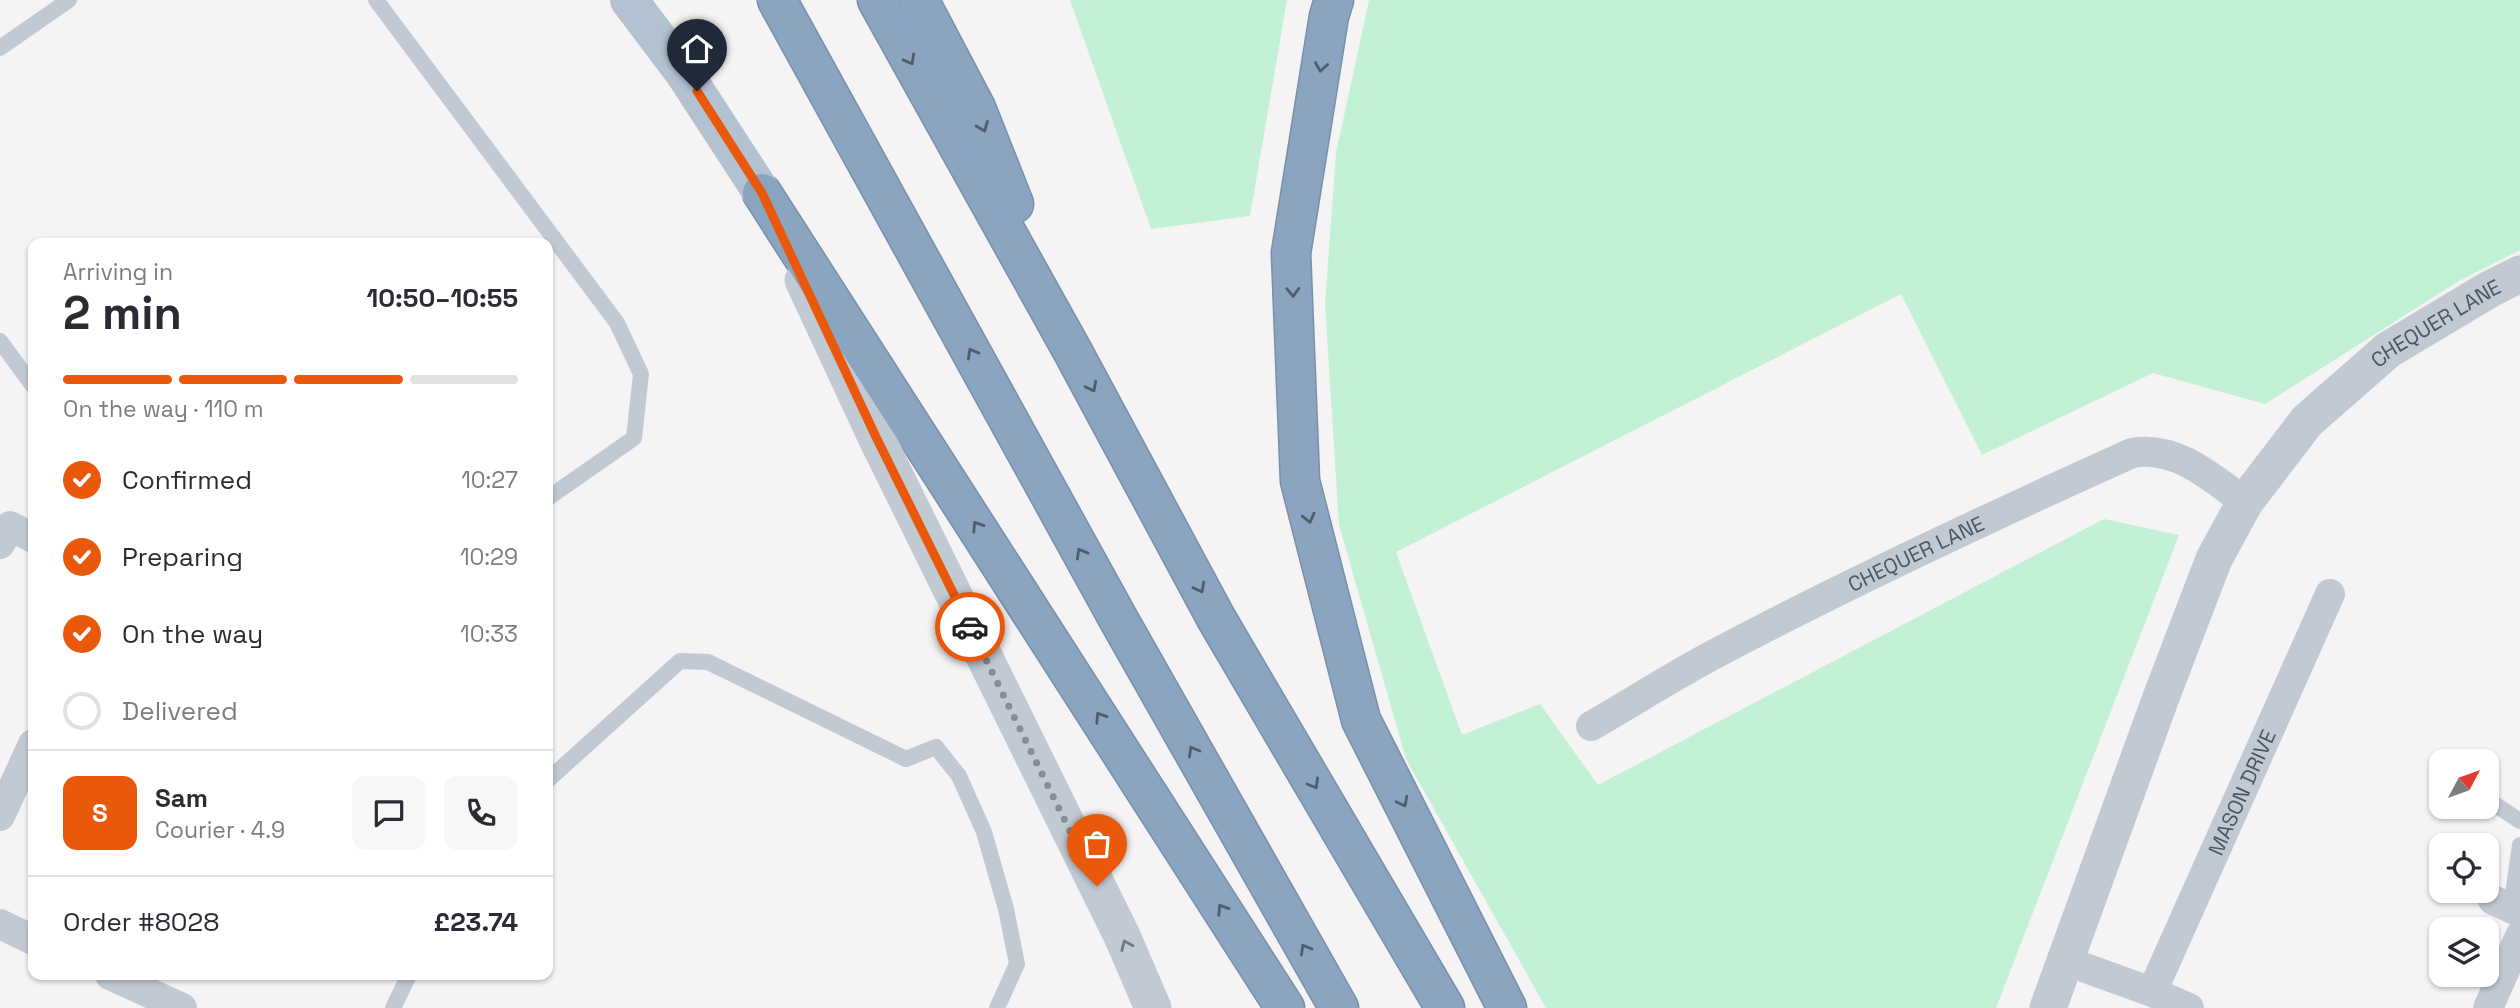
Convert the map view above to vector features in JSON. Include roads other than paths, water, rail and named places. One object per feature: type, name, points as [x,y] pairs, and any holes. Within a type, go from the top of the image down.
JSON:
[{"type":"highway","points":[[777,0],[1120,622],[1339,1008]]},
{"type":"highway","points":[[877,0],[1073,352],[1216,618],[1445,1008]]},
{"type":"highway","points":[[919,0],[976,108],[1073,352]]},
{"type":"highway","points":[[1334,0],[1329,16],[1292,253],[1300,481],[1362,720],[1507,1008]]},
{"type":"highway","points":[[762,193],[1285,1008]]},
{"type":"main road","points":[[629,0],[684,73],[762,193]]},
{"type":"street","points":[[762,193],[876,437],[1122,936],[1153,1008]]},
{"type":"street","name":"CHEQUER LANE","points":[[2049,1008],[2214,559],[2245,502],[2307,421],[2388,350],[2520,274]]},
{"type":"street","name":"CHEQUER LANE","points":[[1591,726],[1710,657],[1837,592],[2132,453],[2147,450],[2164,453],[2195,466],[2245,502]]},
{"type":"street","points":[[0,544],[10,526],[28,535]]},
{"type":"street","name":"MASON DRIVE","points":[[2152,992],[2330,594]]},
{"type":"street","points":[[0,816],[28,760]]},
{"type":"street","points":[[0,925],[28,938]]},
{"type":"street","points":[[2488,1008],[2520,936]]},
{"type":"street","points":[[2066,961],[2189,1008]]},
{"type":"street","points":[[121,980],[182,1008]]},
{"type":"lane","points":[[0,48],[69,0]]},
{"type":"lane","points":[[376,0],[617,323],[641,374],[634,438],[553,495]]},
{"type":"lane","points":[[0,341],[28,379]]},
{"type":"lane","points":[[553,775],[680,661],[708,662],[906,759],[936,747],[959,776],[984,832],[1006,909],[1017,964],[997,1008]]},
{"type":"lane","points":[[2499,807],[2520,821]]},
{"type":"lane","points":[[2508,906],[2520,845]]},
{"type":"lane","points":[[393,1008],[407,980]]}]
